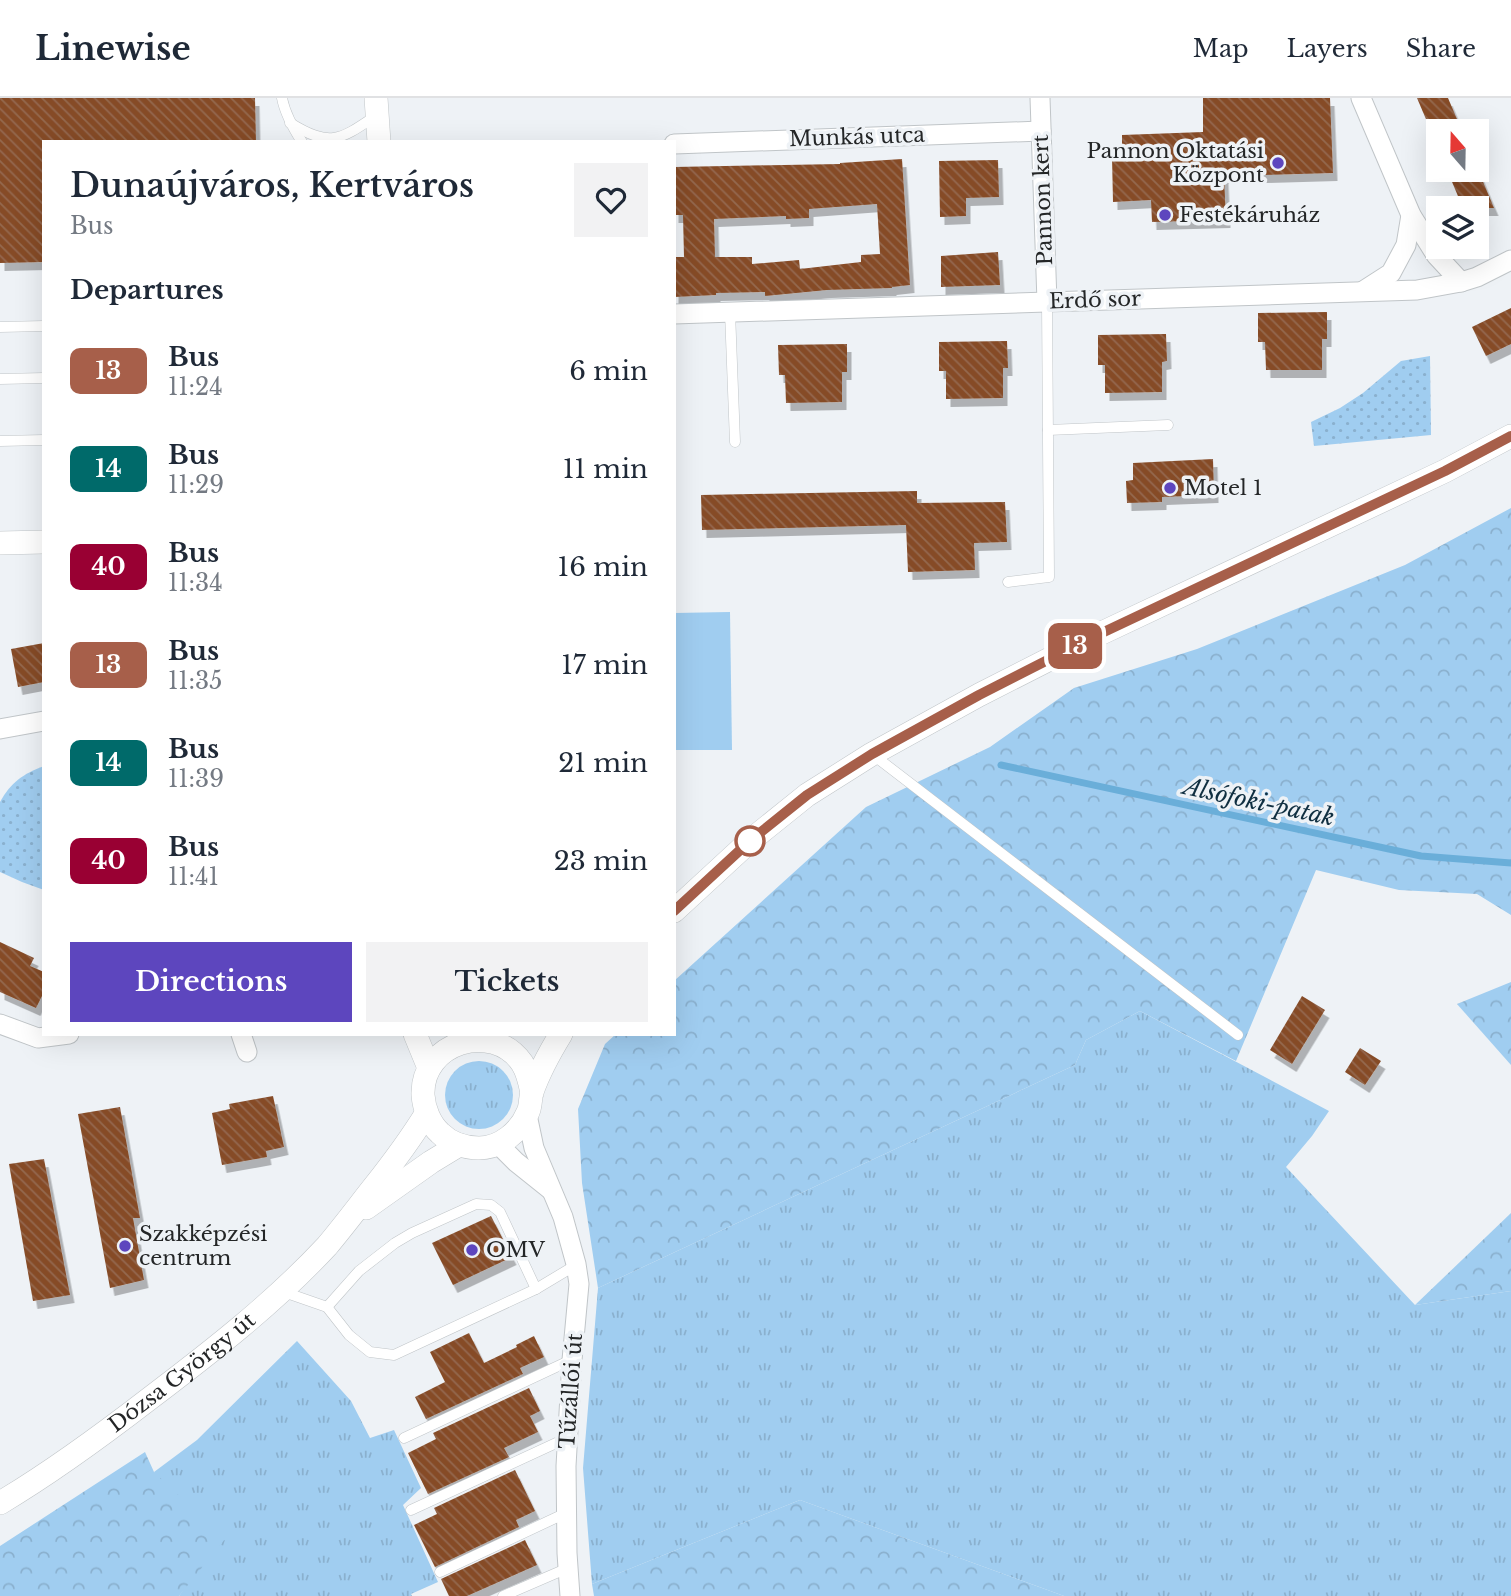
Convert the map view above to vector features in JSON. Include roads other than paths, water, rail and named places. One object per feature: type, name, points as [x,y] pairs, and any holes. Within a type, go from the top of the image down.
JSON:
[{"type":"street","name":"Pannon kert","points":[[1040,98],[1047,302]]},
{"type":"street","points":[[1361,98],[1411,215],[1436,255],[1461,282]]},
{"type":"street","points":[[377,107],[379,140]]},
{"type":"street","name":"Munkás utca","points":[[676,144],[1041,131]]},
{"type":"street","points":[[1362,291],[1391,273],[1406,245],[1411,215]]},
{"type":"street","name":"Erdő sor","points":[[676,314],[1417,290],[1477,277],[1511,260]]},
{"type":"street","points":[[676,909],[751,840],[807,795],[872,754],[1089,639],[1445,471],[1511,436]]},
{"type":"street","points":[[0,543],[42,542]]},
{"type":"street","points":[[0,729],[42,721]]},
{"type":"street","points":[[0,1024],[38,1038],[54,1036]]},
{"type":"street","points":[[416,1036],[429,1068]]},
{"type":"street","points":[[529,1104],[529,1077],[522,1063],[511,1052],[506,1039],[478,1040],[464,1037],[439,1055],[425,1079],[423,1103],[426,1114],[439,1133],[459,1145],[472,1148],[498,1144],[515,1132],[529,1104],[552,1049],[560,1036]]},
{"type":"street","name":"Tűzállói út","points":[[529,1104],[534,1148],[563,1217],[579,1284],[568,1437],[566,1512],[570,1596]]},
{"type":"street","name":"Dózsa György út","points":[[0,1503],[29,1486],[117,1423],[199,1361],[281,1291],[326,1247],[411,1139],[426,1114]]},
{"type":"street","name":"Tűzállói út","points":[[498,1144],[552,1191]]},
{"type":"street","name":"Dózsa György út","points":[[346,1222],[459,1145]]},
{"type":"lane","points":[[282,98],[290,123],[301,140]]},
{"type":"lane","points":[[290,123],[324,139],[339,137],[353,131],[377,107]]},
{"type":"lane","points":[[1008,582],[1049,577],[1047,302]]},
{"type":"lane","points":[[730,313],[735,442]]},
{"type":"lane","points":[[0,327],[42,326]]},
{"type":"lane","points":[[0,379],[42,378]]},
{"type":"lane","points":[[1048,430],[1168,425]]},
{"type":"lane","points":[[0,441],[42,440]]},
{"type":"lane","points":[[872,754],[1238,1035]]},
{"type":"lane","points":[[327,1307],[359,1271],[395,1243],[476,1205],[491,1205],[500,1212],[536,1289]]},
{"type":"lane","points":[[281,1291],[327,1307],[349,1335],[370,1352],[394,1355],[536,1289],[576,1264]]},
{"type":"lane","points":[[404,1438],[572,1360]]},
{"type":"lane","points":[[411,1510],[568,1437]]},
{"type":"lane","points":[[440,1572],[566,1512]]},
{"type":"lane","points":[[503,1596],[568,1568]]},
{"type":"waterway","name":"Alsófoki-patak","points":[[1001,765],[1421,856],[1511,863]]},
{"type":"place","name":"Pannon Oktatási Központ","points":[[1278,163]]},
{"type":"place","name":"Festékáruház","points":[[1165,215]]},
{"type":"place","name":"Motel 1","points":[[1170,488]]},
{"type":"place","name":"Szakképzési centrum","points":[[125,1246]]},
{"type":"place","name":"OMV","points":[[472,1250]]}]
